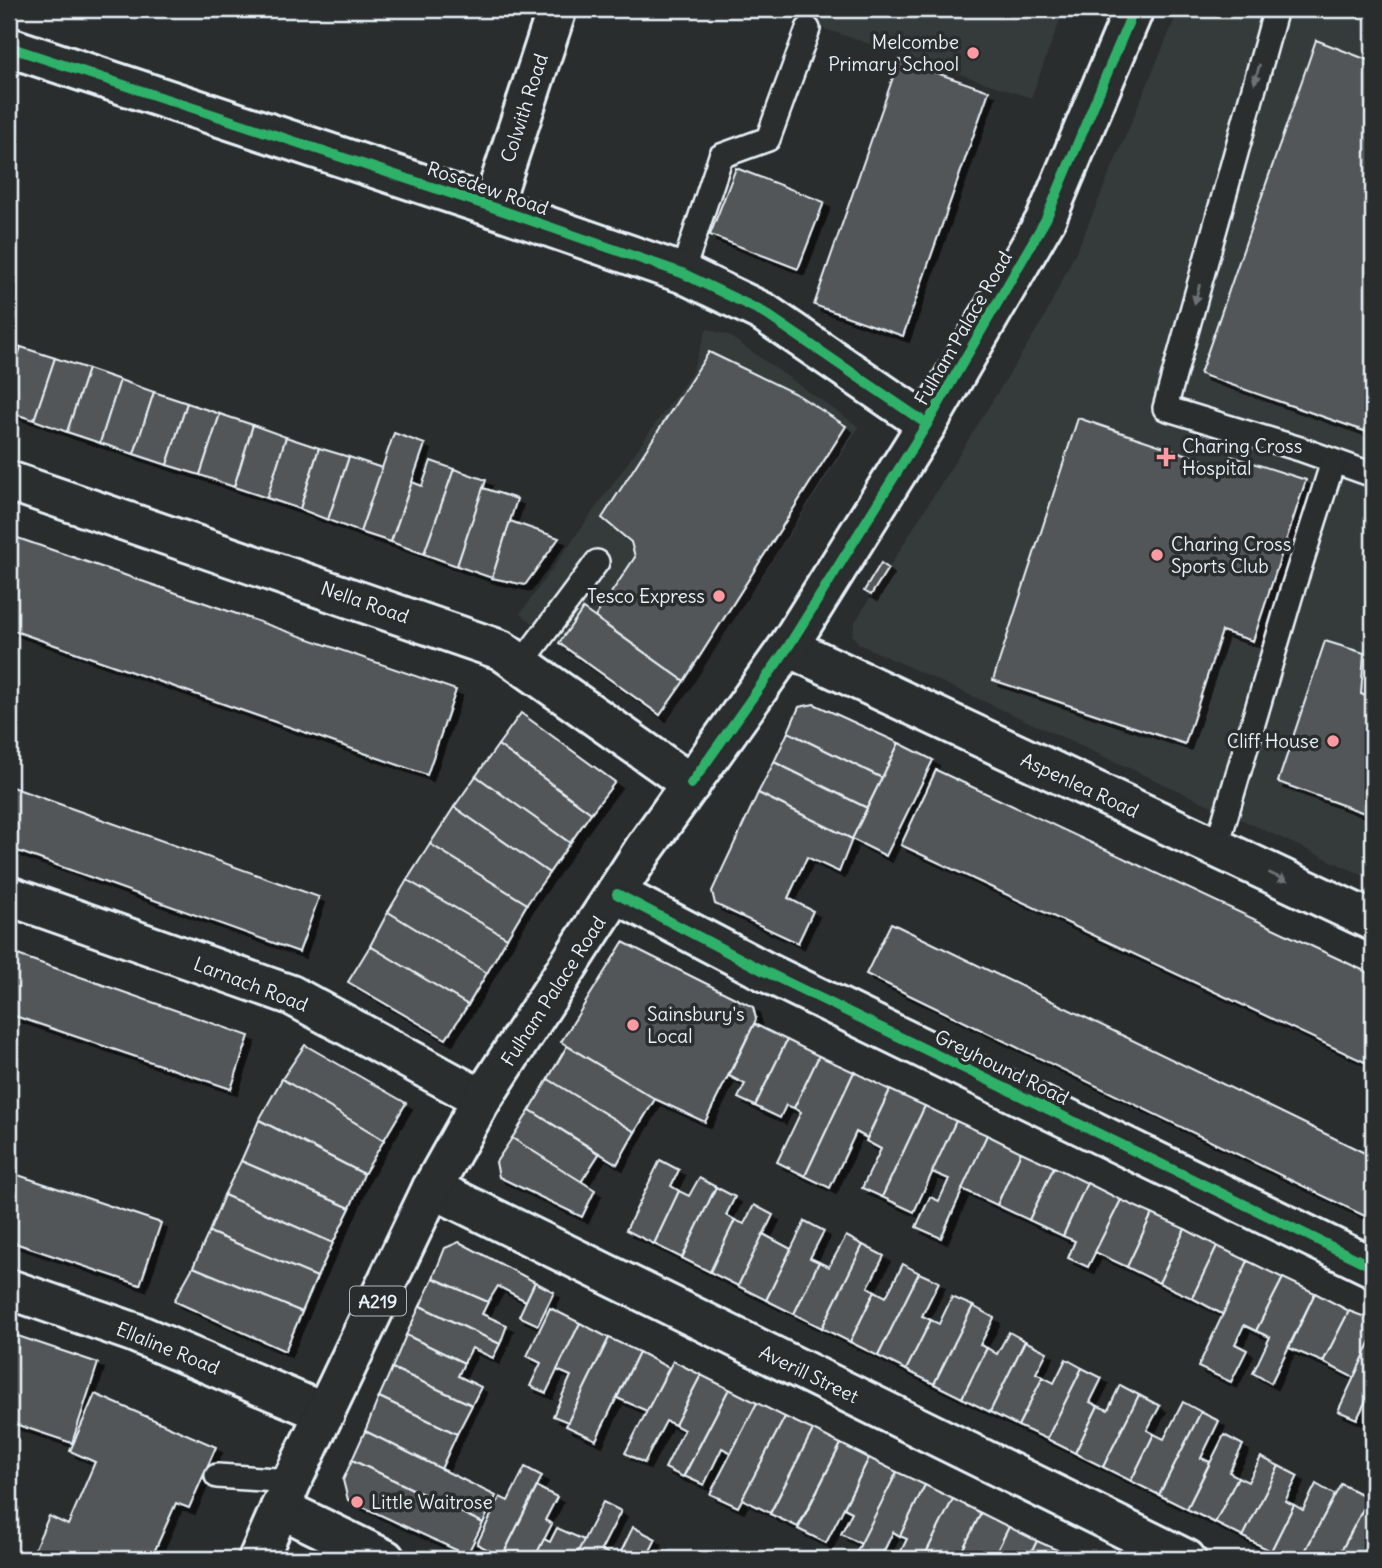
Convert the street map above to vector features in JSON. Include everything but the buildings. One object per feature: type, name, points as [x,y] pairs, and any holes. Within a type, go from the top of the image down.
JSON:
[{"type":"street","name":"Colwith Road","points":[[492,207],[557,9]]},
{"type":"street","name":"Fulham Palace Road","points":[[258,1559],[432,1188],[482,1099],[644,849],[788,647],[927,424],[1046,219],[1133,9]]},
{"type":"street","name":"Rosedew Road","points":[[9,47],[682,273],[763,312],[927,424]]},
{"type":"street","name":"Nella Road","points":[[9,481],[501,650],[691,784]]},
{"type":"street","name":"Aspenlea Road","points":[[788,647],[1373,921]]},
{"type":"street","name":"Greyhound Road","points":[[617,894],[766,972],[1373,1266]]},
{"type":"street","name":"Larnach Road","points":[[9,896],[291,995],[482,1099]]},
{"type":"street","name":"Averill Street","points":[[432,1188],[1186,1559]]},
{"type":"street","name":"Ellaline Road","points":[[9,1289],[133,1332],[325,1413]]},
{"type":"street","points":[[286,1495],[385,1559]]},
{"type":"lane","points":[[1276,9],[1165,408],[1300,449],[1333,463],[1373,475]]},
{"type":"lane","points":[[682,273],[721,156],[768,139],[808,29]]},
{"type":"lane","points":[[1216,849],[1291,594],[1333,463]]},
{"type":"lane","points":[[521,664],[597,562]]},
{"type":"lane","points":[[218,1476],[286,1495]]},
{"type":"shaded area","name":"Melcombe Primary School","points":[[765,9],[1064,9],[1031,98]]},
{"type":"shaded area","name":"Charing Cross Hospital","points":[[1179,9],[1373,9],[1373,880],[859,644],[852,635],[855,622],[1044,318],[1083,237]]},
{"type":"shaded area","points":[[707,329],[728,335],[859,427],[669,720],[520,614],[691,374]]},
{"type":"cycle path","points":[[691,784],[788,647],[927,424],[1046,219],[1134,9]]},
{"type":"cycle path","points":[[9,47],[682,273],[763,312],[927,424]]},
{"type":"cycle path","points":[[617,894],[766,972],[1373,1267]]},
{"type":"place","name":"Melcombe Primary School","points":[[973,53]]},
{"type":"place","name":"Charing Cross Hospital","points":[[1166,457]]},
{"type":"place","name":"Charing Cross Sports Club","points":[[1157,555]]},
{"type":"place","name":"Tesco Express","points":[[719,596]]},
{"type":"place","name":"Cliff House","points":[[1333,741]]},
{"type":"place","name":"Sainsbury's Local","points":[[633,1025]]},
{"type":"place","name":"Little Waitrose","points":[[357,1502]]}]
